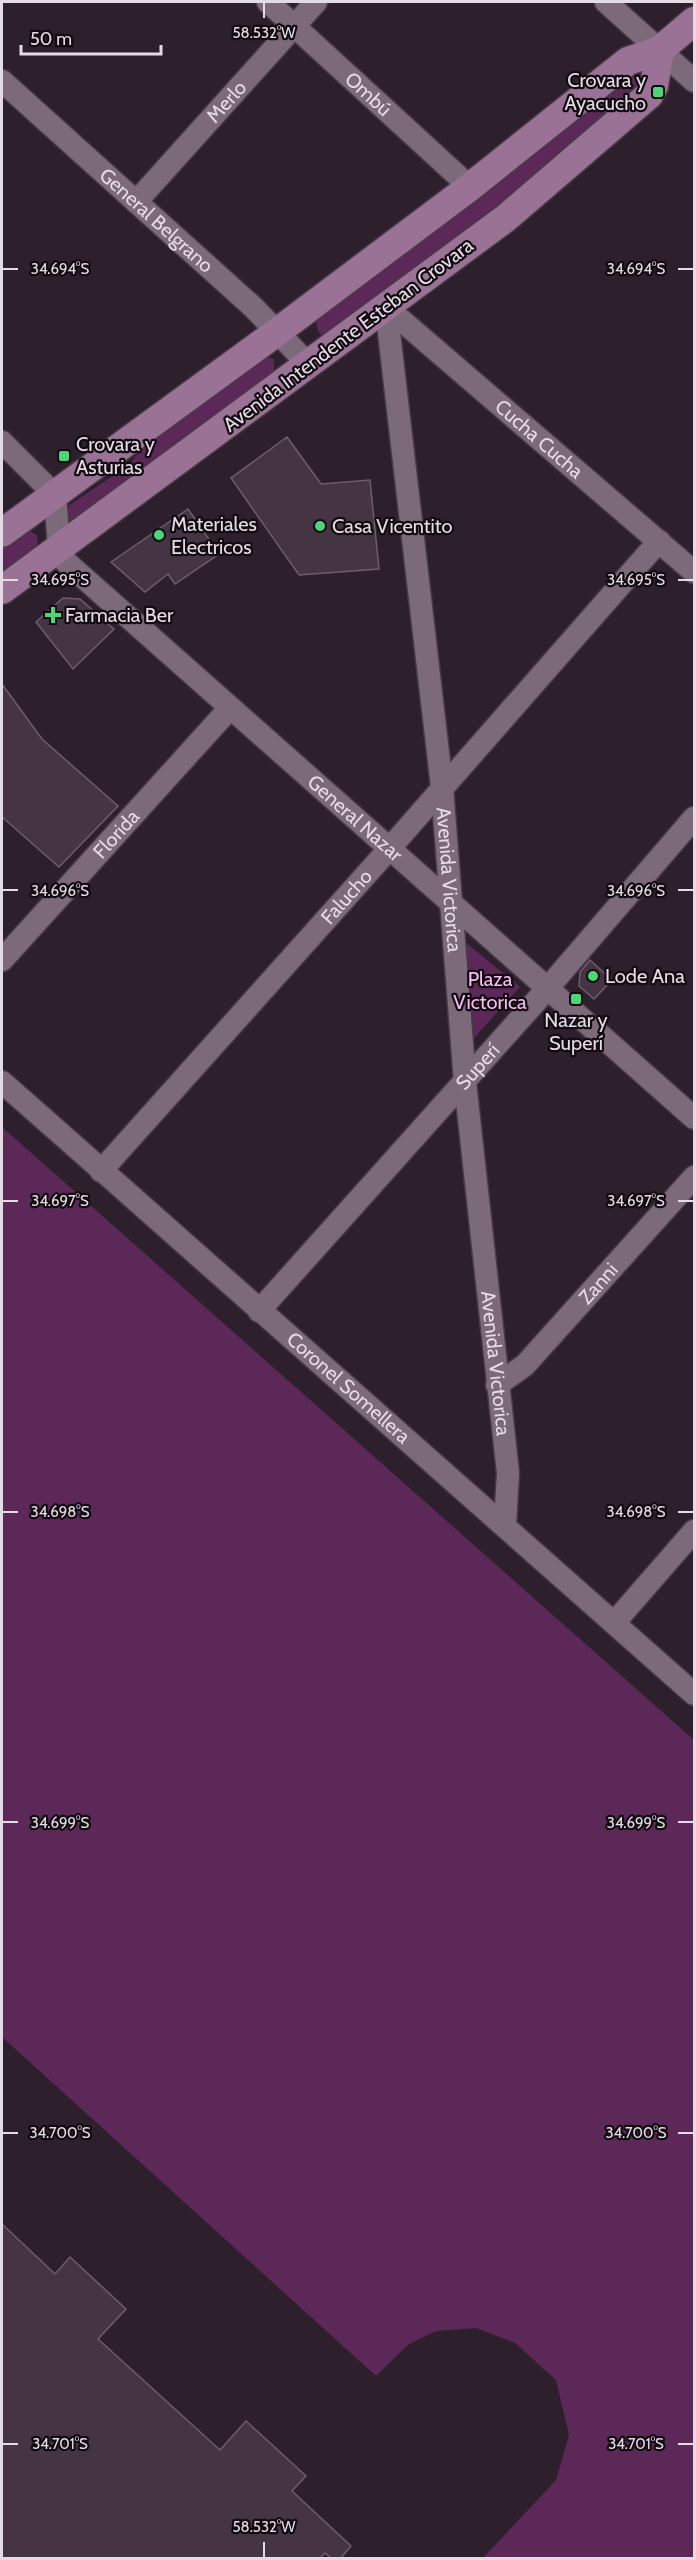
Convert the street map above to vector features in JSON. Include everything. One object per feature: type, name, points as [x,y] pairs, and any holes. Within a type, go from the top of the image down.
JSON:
[{"type":"main road","points":[[2,533],[277,332],[470,187],[628,62],[660,50],[694,21]]},
{"type":"main road","name":"Avenida Intendente Esteban Crovara","points":[[2,590],[506,218],[649,95],[654,86],[660,50]]},
{"type":"street","name":"Ombú","points":[[268,2],[470,187]]},
{"type":"street","name":"Merlo","points":[[136,202],[316,2]]},
{"type":"street","points":[[606,2],[694,81]]},
{"type":"street","name":"General Belgrano","points":[[2,81],[253,307],[308,364]]},
{"type":"street","name":"Cucha Cucha","points":[[386,306],[694,572]]},
{"type":"street","name":"Avenida Victorica","points":[[386,306],[442,787],[465,1082],[508,1473],[505,1524]]},
{"type":"street","points":[[2,442],[55,495],[59,549]]},
{"type":"street","name":"Falucho","points":[[102,1171],[390,848],[659,541]]},
{"type":"street","name":"General Nazar","points":[[59,549],[66,562],[694,1118]]},
{"type":"street","name":"Florida","points":[[2,960],[230,708]]},
{"type":"street","name":"Superí","points":[[259,1311],[465,1082],[694,818]]},
{"type":"street","name":"Coronel Somellera","points":[[2,1082],[259,1311],[505,1524],[694,1694]]},
{"type":"street","name":"Zanni","points":[[497,1385],[525,1365],[694,1177]]},
{"type":"street","points":[[614,1623],[694,1531]]},
{"type":"green space","points":[[632,75],[639,79],[641,86],[500,212],[323,336],[318,331],[316,321],[323,311]]},
{"type":"green space","points":[[263,356],[274,359],[274,372],[268,381],[67,525],[63,513],[68,506],[129,465],[148,440]]},
{"type":"green space","points":[[30,531],[37,535],[32,554],[2,576],[2,547],[22,532]]},
{"type":"green space","name":"Plaza Victorica","points":[[464,941],[520,987],[474,1038]]},
{"type":"green space","points":[[2,1127],[694,1740],[694,2558],[483,2558],[556,2480],[569,2435],[556,2380],[515,2343],[476,2328],[436,2331],[409,2344],[376,2376],[2,2037]]},
{"type":"building","name":"Casa Vicentito","points":[[287,437],[321,484],[370,480],[379,569],[299,575],[231,478]]},
{"type":"building","points":[[188,509],[219,554],[175,584],[168,574],[145,592],[111,562]]},
{"type":"building","points":[[63,598],[80,599],[114,629],[73,669],[36,622]]},
{"type":"building","points":[[2,684],[42,739],[118,806],[59,867],[2,817]]},
{"type":"building","name":"Lode Ana","points":[[590,960],[612,980],[594,999],[579,986],[580,972]]},
{"type":"building","points":[[2,2224],[55,2274],[70,2257],[126,2309],[98,2339],[220,2450],[246,2421],[306,2476],[292,2491],[351,2546],[340,2559],[332,2559],[325,2553],[319,2559],[2,2559]]},
{"type":"place","name":"Crovara y Ayacucho","points":[[658,92]]},
{"type":"place","name":"Crovara y Asturias","points":[[64,456]]},
{"type":"place","name":"Casa Vicentito","points":[[320,526]]},
{"type":"place","name":"Materiales Electricos","points":[[159,535]]},
{"type":"place","name":"Farmacia Ber","points":[[53,615]]},
{"type":"place","name":"Lode Ana","points":[[593,976]]},
{"type":"place","name":"Nazar y Superí","points":[[576,999]]}]
